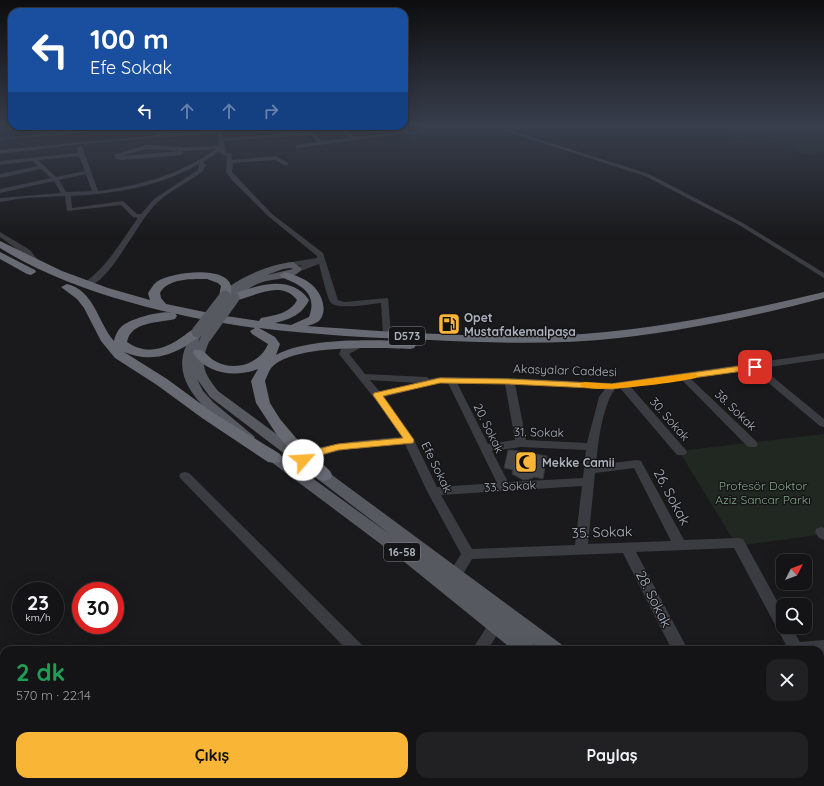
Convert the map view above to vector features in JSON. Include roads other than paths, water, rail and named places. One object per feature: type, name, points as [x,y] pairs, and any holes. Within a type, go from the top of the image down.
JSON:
[{"type":"highway","name":"D573","points":[[0,244],[37,264],[87,285],[162,306],[253,327],[349,340],[437,345],[559,344],[612,341],[662,335],[721,325],[824,303]]},
{"type":"highway","name":"D573","points":[[0,255],[56,284],[122,305],[211,325],[291,328],[336,333],[500,340],[598,336],[674,327],[724,318],[824,295]]},
{"type":"highway","points":[[288,271],[296,280],[311,289],[316,296],[318,303],[318,312],[314,319],[291,328]]},
{"type":"highway","points":[[288,271],[314,286],[324,298],[324,320],[326,325],[336,333]]},
{"type":"highway","points":[[162,306],[155,299],[154,293],[157,287],[162,283],[178,277],[197,276],[216,278],[222,281],[226,286],[230,297],[256,290],[276,287],[293,291],[300,295],[303,300],[301,306],[295,311],[275,320],[253,327]]},
{"type":"highway","points":[[68,287],[81,297],[89,307],[107,341],[120,355],[274,458]]},
{"type":"highway","points":[[171,316],[153,318],[130,327],[120,338],[120,343],[128,350],[137,354],[157,353],[177,347],[202,335]]},
{"type":"highway","points":[[199,353],[205,361],[213,366],[224,369],[247,368],[258,365],[270,356],[274,344],[271,340],[253,327]]},
{"type":"highway","points":[[324,476],[305,459],[284,434],[263,404],[258,390],[261,374],[272,362],[292,352],[318,346],[437,345]]},
{"type":"main road","points":[[274,458],[210,406],[198,393],[190,381],[187,367],[187,355],[230,297],[255,281],[288,271]]},
{"type":"main road","points":[[202,335],[197,366],[201,378],[214,394],[305,459]]},
{"type":"main road","name":"16-58","points":[[274,458],[408,556],[522,646]]},
{"type":"main road","name":"16-58","points":[[324,476],[550,646]]},
{"type":"street","points":[[38,163],[56,179],[66,193],[69,210],[123,204],[135,216],[143,216]]},
{"type":"street","points":[[85,163],[96,193]]},
{"type":"street","points":[[1,200],[66,193],[96,193],[125,189],[166,177],[198,163]]},
{"type":"street","points":[[87,285],[98,277],[112,261],[156,200],[200,171],[203,165],[201,163]]},
{"type":"street","points":[[230,163],[229,172],[233,178],[270,215],[320,255],[332,297],[338,304],[385,300],[387,335]]},
{"type":"street","points":[[608,163],[647,175],[741,224],[824,276]]},
{"type":"street","points":[[0,176],[42,167]]},
{"type":"street","points":[[0,191],[89,172]]},
{"type":"street","points":[[0,234],[27,252],[37,264]]},
{"type":"street","points":[[288,271],[321,260]]},
{"type":"street","points":[[288,271],[321,260]]},
{"type":"street","name":"Efe Sokak","points":[[360,345],[347,348],[344,351],[344,354],[378,395],[409,440],[433,491],[468,554]]},
{"type":"street","name":"Akasyalar Caddesi","points":[[378,395],[446,380],[618,386],[823,358]]},
{"type":"street","points":[[755,367],[824,424]]},
{"type":"street","points":[[364,377],[446,380]]},
{"type":"street","name":"38. Sokak","points":[[684,377],[752,444]]},
{"type":"street","name":"20. Sokak","points":[[446,380],[504,486]]},
{"type":"street","points":[[508,382],[521,443]]},
{"type":"street","points":[[581,549],[592,447],[604,397],[618,386]]},
{"type":"street","name":"30. Sokak","points":[[618,386],[682,452]]},
{"type":"street","points":[[305,459],[321,451],[338,447],[409,440]]},
{"type":"street","name":"31. Sokak","points":[[484,448],[521,443],[592,447]]},
{"type":"street","name":"33. Sokak","points":[[433,491],[504,486],[589,476],[637,464]]},
{"type":"street","name":"26. Sokak","points":[[637,464],[680,545]]},
{"type":"street","points":[[185,476],[353,646]]},
{"type":"street","name":"35. Sokak","points":[[468,554],[738,542],[776,614]]},
{"type":"street","name":"28. Sokak","points":[[627,547],[678,646]]},
{"type":"street","points":[[455,575],[468,554]]},
{"type":"street","points":[[482,646],[494,624],[506,613]]},
{"type":"street","points":[[787,634],[794,646]]},
{"type":"place","name":"Opet Mustafakemalpaşa","points":[[449,324]]},
{"type":"place","name":"Mekke Camii","points":[[526,462]]},
{"type":"park label","name":"Profesör Doktor Aziz Sancar Parkı","points":[[763,492]]}]
